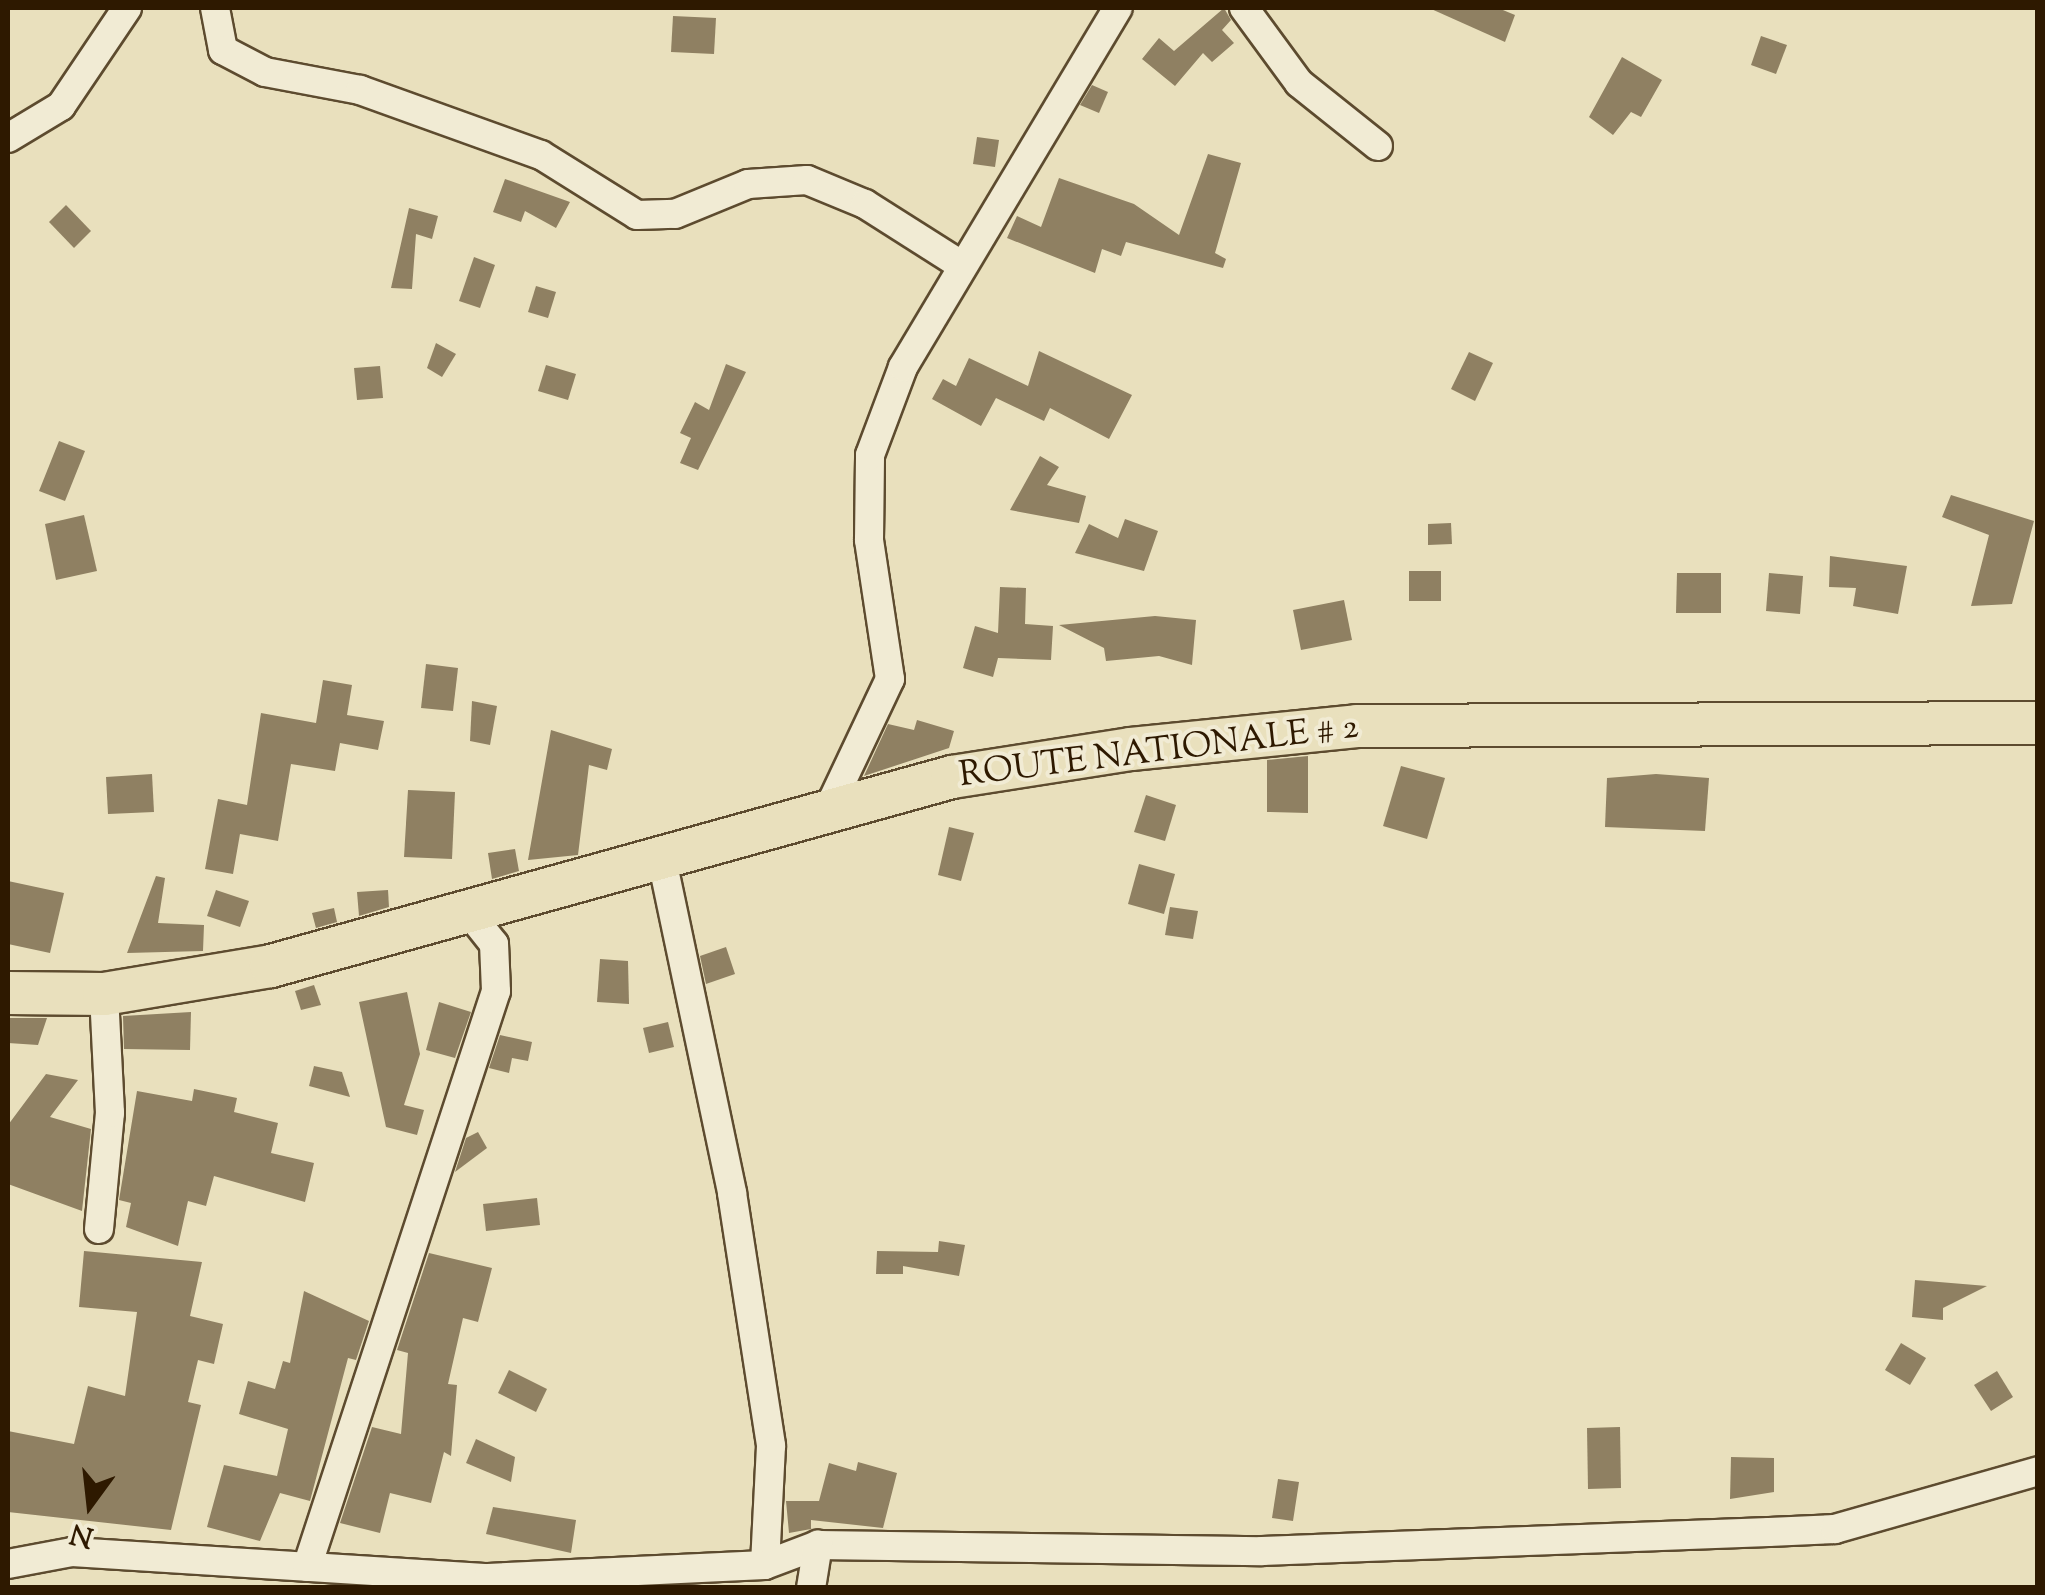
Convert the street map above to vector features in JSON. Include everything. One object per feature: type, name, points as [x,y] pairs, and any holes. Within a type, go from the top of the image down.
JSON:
[{"type":"main road","name":"ROUTE NATIONALE # 2","points":[[8,993],[104,994],[271,966],[661,854],[988,771],[1357,726],[2038,723]]},
{"type":"street","points":[[8,138],[61,106],[127,8]]},
{"type":"street","points":[[214,8],[224,50],[264,72],[360,90],[541,155],[638,216],[675,214],[748,184],[807,180],[866,204],[961,265]]},
{"type":"street","points":[[828,810],[890,679],[869,540],[870,455],[904,367],[961,265],[1118,8]]},
{"type":"street","points":[[1244,8],[1299,83],[1378,146]]},
{"type":"street","points":[[661,854],[732,1194],[768,1426],[764,1565]]},
{"type":"street","points":[[307,1567],[496,991],[494,944],[467,910]]},
{"type":"street","points":[[99,1229],[110,1113],[104,994]]},
{"type":"street","points":[[8,1564],[72,1552],[488,1578],[764,1565],[818,1545],[1262,1551],[1835,1529],[2038,1471]]},
{"type":"street","points":[[811,1588],[818,1545]]},
{"type":"building","points":[[1224,8],[1231,20],[1222,30],[1234,43],[1212,62],[1203,53],[1175,86],[1142,59],[1159,38],[1174,51]]},
{"type":"building","points":[[1429,8],[1498,8],[1515,15],[1505,42]]},
{"type":"building","points":[[673,16],[716,18],[714,54],[671,52]]},
{"type":"building","points":[[1761,36],[1787,45],[1776,74],[1751,65]]},
{"type":"building","points":[[1622,57],[1662,80],[1641,117],[1631,112],[1613,135],[1589,117]]},
{"type":"building","points":[[1092,85],[1108,92],[1099,113],[1080,105]]},
{"type":"building","points":[[977,137],[999,140],[995,167],[973,164]]},
{"type":"building","points":[[1208,154],[1241,163],[1215,253],[1226,259],[1223,268],[1126,242],[1121,256],[1102,249],[1095,273],[1007,238],[1017,216],[1041,227],[1059,178],[1134,204],[1179,235]]},
{"type":"building","points":[[505,179],[570,202],[556,228],[525,211],[521,222],[493,212]]},
{"type":"building","points":[[66,205],[91,231],[74,248],[49,222]]},
{"type":"building","points":[[409,208],[438,216],[432,239],[416,234],[412,289],[391,288]]},
{"type":"building","points":[[474,257],[495,265],[480,308],[459,301]]},
{"type":"building","points":[[536,286],[556,292],[548,318],[528,312]]},
{"type":"building","points":[[436,343],[456,354],[442,377],[427,368]]},
{"type":"building","points":[[1039,351],[1132,395],[1109,439],[1050,408],[1044,421],[996,398],[981,426],[932,399],[943,379],[956,386],[969,358],[1028,386]]},
{"type":"building","points":[[1469,352],[1493,363],[1475,401],[1451,389]]},
{"type":"building","points":[[726,364],[746,372],[698,470],[680,463],[691,438],[680,433],[695,402],[709,410]]},
{"type":"building","points":[[546,365],[576,374],[568,400],[538,391]]},
{"type":"building","points":[[380,366],[383,398],[357,400],[354,368]]},
{"type":"building","points":[[59,441],[85,451],[65,501],[39,491]]},
{"type":"building","points":[[1040,456],[1059,467],[1047,485],[1086,496],[1079,523],[1010,510]]},
{"type":"building","points":[[1951,495],[2034,521],[2012,604],[1971,606],[1989,535],[1942,517]]},
{"type":"building","points":[[84,515],[97,571],[56,580],[45,524]]},
{"type":"building","points":[[1125,519],[1158,531],[1144,571],[1075,553],[1089,524],[1118,538]]},
{"type":"building","points":[[1451,523],[1452,544],[1428,545],[1428,524]]},
{"type":"building","points":[[1830,556],[1907,566],[1898,614],[1853,606],[1856,588],[1829,587]]},
{"type":"building","points":[[1409,571],[1441,571],[1441,601],[1409,601]]},
{"type":"building","points":[[1677,573],[1721,573],[1721,613],[1676,613]]},
{"type":"building","points":[[1769,573],[1803,576],[1800,614],[1766,611]]},
{"type":"building","points":[[1000,587],[1026,588],[1025,624],[1053,626],[1051,660],[998,658],[993,677],[963,668],[975,626],[998,633]]},
{"type":"building","points":[[1344,600],[1352,640],[1301,650],[1293,610]]},
{"type":"building","points":[[1155,616],[1196,620],[1192,665],[1159,656],[1106,661],[1104,648],[1059,625]]},
{"type":"building","points":[[426,664],[458,668],[453,711],[421,708]]},
{"type":"building","points":[[323,680],[352,685],[347,715],[384,721],[378,750],[340,743],[335,771],[291,764],[278,841],[240,834],[233,874],[205,869],[218,799],[247,805],[261,713],[316,723]]},
{"type":"building","points":[[472,701],[497,706],[490,745],[470,741]]},
{"type":"building","points":[[917,720],[954,731],[949,748],[864,776],[888,724],[914,730]]},
{"type":"building","points":[[551,730],[612,749],[607,770],[589,765],[578,855],[528,860]]},
{"type":"building","points":[[1308,756],[1308,813],[1267,812],[1267,760]]},
{"type":"building","points":[[1401,766],[1445,778],[1427,839],[1383,826]]},
{"type":"building","points":[[152,774],[154,812],[108,814],[106,777]]},
{"type":"building","points":[[1656,774],[1709,778],[1705,831],[1605,827],[1607,778]]},
{"type":"building","points":[[408,790],[455,792],[452,859],[404,857]]},
{"type":"building","points":[[1146,795],[1176,805],[1165,841],[1134,832]]},
{"type":"building","points":[[949,827],[974,833],[961,881],[938,875]]},
{"type":"building","points":[[515,849],[519,871],[492,879],[488,853]]},
{"type":"building","points":[[1139,864],[1175,874],[1164,914],[1128,904]]},
{"type":"building","points":[[156,876],[165,878],[158,923],[204,925],[203,951],[127,953]]},
{"type":"building","points":[[8,881],[64,893],[50,953],[8,944]]},
{"type":"building","points":[[216,890],[249,901],[240,927],[207,916]]},
{"type":"building","points":[[388,890],[389,907],[359,916],[357,892]]},
{"type":"building","points":[[1170,907],[1198,911],[1193,939],[1165,935]]},
{"type":"building","points":[[334,908],[337,922],[316,928],[312,913]]},
{"type":"building","points":[[726,947],[735,974],[706,984],[700,956]]},
{"type":"building","points":[[600,959],[628,961],[629,1004],[597,1002]]},
{"type":"building","points":[[314,985],[321,1005],[301,1010],[295,991]]},
{"type":"building","points":[[407,992],[420,1054],[404,1105],[424,1110],[417,1135],[386,1127],[359,1002]]},
{"type":"building","points":[[439,1002],[471,1012],[455,1058],[426,1050]]},
{"type":"building","points":[[191,1012],[190,1050],[124,1049],[123,1016]]},
{"type":"building","points":[[8,1018],[47,1018],[38,1045],[8,1043]]},
{"type":"building","points":[[668,1022],[674,1047],[649,1053],[643,1028]]},
{"type":"building","points":[[500,1035],[532,1042],[528,1061],[512,1058],[509,1073],[489,1068]]},
{"type":"building","points":[[314,1066],[342,1072],[350,1097],[309,1086]]},
{"type":"building","points":[[46,1074],[78,1080],[50,1117],[91,1129],[82,1211],[8,1184],[8,1125]]},
{"type":"building","points":[[194,1089],[237,1098],[234,1112],[278,1123],[271,1153],[314,1163],[305,1202],[214,1176],[206,1206],[188,1201],[178,1246],[126,1227],[131,1203],[119,1200],[137,1091],[192,1101]]},
{"type":"building","points":[[478,1132],[487,1148],[455,1172],[466,1138]]},
{"type":"building","points":[[537,1198],[540,1225],[486,1231],[483,1204]]},
{"type":"building","points":[[939,1241],[965,1245],[959,1276],[903,1266],[903,1274],[876,1274],[877,1251],[938,1252]]},
{"type":"building","points":[[84,1251],[202,1262],[190,1316],[223,1324],[214,1364],[198,1360],[188,1402],[201,1405],[171,1530],[8,1512],[8,1431],[74,1444],[88,1386],[125,1396],[137,1312],[79,1307]]},
{"type":"building","points":[[429,1253],[492,1268],[478,1322],[463,1318],[448,1384],[457,1385],[451,1456],[444,1452],[431,1503],[390,1493],[380,1533],[340,1523],[372,1427],[401,1434],[408,1353],[397,1350]]},
{"type":"building","points":[[1915,1280],[1987,1286],[1943,1308],[1943,1320],[1912,1317]]},
{"type":"building","points":[[304,1291],[369,1321],[356,1360],[348,1358],[310,1501],[280,1493],[260,1541],[207,1527],[224,1465],[277,1476],[288,1429],[239,1414],[248,1381],[275,1389],[283,1361],[290,1363]]},
{"type":"building","points":[[1901,1343],[1926,1358],[1910,1385],[1885,1370]]},
{"type":"building","points":[[509,1370],[547,1389],[536,1412],[498,1393]]},
{"type":"building","points":[[1997,1371],[2013,1397],[1991,1411],[1974,1385]]},
{"type":"building","points":[[1620,1427],[1621,1488],[1588,1489],[1587,1428]]},
{"type":"building","points":[[476,1439],[515,1457],[511,1482],[466,1463]]},
{"type":"building","points":[[1731,1457],[1774,1458],[1774,1492],[1730,1499]]},
{"type":"building","points":[[858,1462],[897,1473],[883,1528],[811,1520],[811,1529],[789,1533],[786,1501],[819,1501],[829,1463],[856,1471]]},
{"type":"building","points":[[1278,1479],[1299,1482],[1293,1521],[1272,1518]]},
{"type":"building","points":[[493,1507],[576,1520],[571,1553],[486,1534]]}]
